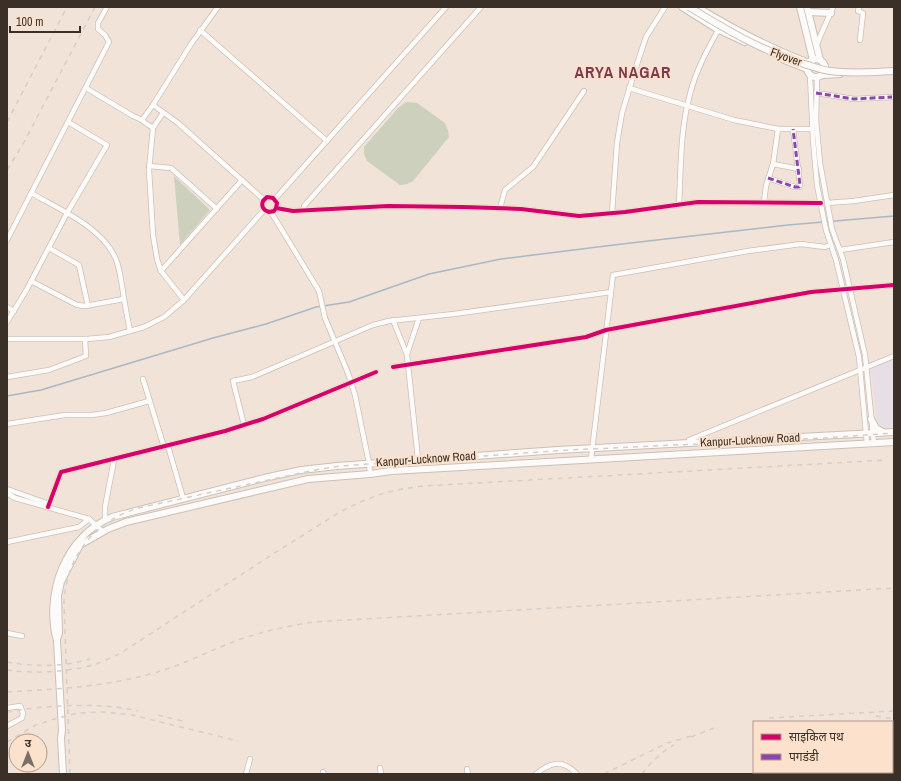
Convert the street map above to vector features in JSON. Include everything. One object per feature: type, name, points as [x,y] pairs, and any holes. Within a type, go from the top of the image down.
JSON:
[{"type":"main road","points":[[682,7],[719,30],[769,54],[807,69],[817,76],[860,75],[894,71]]},
{"type":"main road","name":"Flyover","points":[[689,7],[735,34],[772,52],[795,61],[831,71],[856,73],[894,71]]},
{"type":"main road","points":[[697,7],[773,48],[811,61],[820,60]]},
{"type":"main road","points":[[800,7],[811,61],[807,69]]},
{"type":"main road","points":[[825,67],[820,60],[808,9],[832,10]]},
{"type":"main road","points":[[825,67],[894,71]]},
{"type":"main road","points":[[817,76],[825,67]]},
{"type":"main road","points":[[871,419],[876,428],[884,433]]},
{"type":"main road","name":"Kanpur-Lucknow Road","points":[[62,730],[57,641],[53,605],[54,592],[64,565],[75,546],[83,536],[105,519],[183,498],[301,470],[418,459],[894,432]]},
{"type":"main road","points":[[791,437],[791,449]]},
{"type":"main road","points":[[737,440],[738,452]]},
{"type":"main road","name":"Kanpur-Lucknow Road","points":[[57,641],[59,634],[58,595],[61,582],[80,546],[103,532],[126,522],[308,479],[391,471],[894,442]]},
{"type":"main road","points":[[62,730],[63,774]]},
{"type":"main road","points":[[62,730],[65,738],[67,774]]},
{"type":"street","points":[[7,240],[109,42],[105,35],[98,29],[98,23],[107,7]]},
{"type":"street","points":[[142,120],[200,30],[218,7]]},
{"type":"street","points":[[274,199],[446,7]]},
{"type":"street","points":[[304,210],[304,206],[481,7]]},
{"type":"street","points":[[612,213],[617,143],[622,113],[646,37],[665,7]]},
{"type":"street","points":[[859,7],[858,11],[863,13],[860,40]]},
{"type":"street","points":[[816,46],[832,10]]},
{"type":"street","points":[[679,204],[684,123],[690,94],[709,45],[723,22]]},
{"type":"street","points":[[200,30],[327,141]]},
{"type":"street","points":[[817,76],[816,120],[820,163],[832,230],[840,250],[865,355],[871,419],[870,444]]},
{"type":"street","points":[[817,76],[812,129],[814,164],[822,213],[830,245],[836,260],[859,357],[870,434]]},
{"type":"street","points":[[86,88],[142,120],[153,128]]},
{"type":"street","points":[[629,88],[734,120],[778,129],[812,129]]},
{"type":"street","points":[[500,208],[504,190],[533,167],[584,91]]},
{"type":"street","points":[[816,93],[854,99],[892,97]]},
{"type":"street","points":[[153,104],[178,123],[264,200]]},
{"type":"street","points":[[163,113],[153,128],[149,166],[153,235],[161,271],[184,300]]},
{"type":"street","points":[[7,322],[31,281],[67,213],[107,145],[68,122]]},
{"type":"street","points":[[768,178],[799,187],[801,184],[794,128]]},
{"type":"street","points":[[764,202],[766,186],[773,164],[778,129]]},
{"type":"street","points":[[773,164],[799,169]]},
{"type":"street","points":[[149,166],[171,168],[216,209]]},
{"type":"street","points":[[161,271],[242,180]]},
{"type":"street","points":[[31,193],[77,219],[95,232],[115,256],[120,273],[130,331]]},
{"type":"street","points":[[826,203],[854,201],[894,195]]},
{"type":"street","points":[[264,200],[267,198],[274,199]]},
{"type":"street","points":[[271,212],[276,208],[277,203],[274,199]]},
{"type":"street","points":[[264,200],[262,206],[264,210]]},
{"type":"street","points":[[276,208],[293,211],[388,206],[500,208],[579,216],[698,202],[821,203]]},
{"type":"street","points":[[264,210],[271,212],[321,297],[324,311],[355,394],[370,474]]},
{"type":"street","points":[[7,339],[85,340],[109,337],[144,327],[164,317],[184,300],[264,210]]},
{"type":"street","points":[[840,250],[894,242]]},
{"type":"street","points":[[591,459],[613,275],[748,251],[801,244],[825,247],[830,245]]},
{"type":"street","points":[[48,248],[79,265],[88,306]]},
{"type":"street","points":[[31,281],[77,305],[88,306],[124,299]]},
{"type":"street","points":[[393,366],[586,337],[606,330],[807,293],[894,285]]},
{"type":"street","points":[[244,425],[233,381],[252,377],[373,325],[393,320],[454,314],[611,292]]},
{"type":"street","points":[[7,307],[14,311]]},
{"type":"street","points":[[407,354],[419,318]]},
{"type":"street","points":[[393,320],[407,354],[418,459]]},
{"type":"street","points":[[7,377],[48,370],[86,356],[85,340]]},
{"type":"street","points":[[689,443],[689,440],[894,356]]},
{"type":"street","points":[[49,506],[62,472],[114,460],[263,419],[376,372]]},
{"type":"street","points":[[143,379],[149,401],[183,498]]},
{"type":"street","points":[[7,424],[65,415],[92,415],[106,413],[149,401]]},
{"type":"street","points":[[105,519],[105,507],[114,460]]},
{"type":"street","points":[[7,489],[49,506],[88,519],[103,532]]},
{"type":"street","points":[[7,493],[15,498],[49,506]]},
{"type":"street","points":[[7,542],[78,527],[88,519]]},
{"type":"street","points":[[7,633],[22,636]]},
{"type":"street","points":[[7,708],[20,706],[23,713],[22,718],[7,726]]},
{"type":"street","points":[[246,774],[250,759]]},
{"type":"street","points":[[536,774],[546,766],[561,763],[571,767],[577,774]]},
{"type":"street","points":[[380,768],[381,774]]},
{"type":"shaded area","points":[[894,359],[894,427],[884,428],[877,421],[871,368]]},
{"type":"green space","points":[[406,102],[417,103],[445,123],[449,137],[413,181],[400,185],[367,161],[364,154],[364,147],[398,108]]},
{"type":"green space","points":[[174,176],[210,210],[180,245]]},
{"type":"waterway","points":[[7,396],[41,390],[213,338],[266,324],[316,307],[349,302],[429,274],[501,259],[788,225],[894,216]]},
{"type":"railway","points":[[7,122],[67,7]]},
{"type":"railway","points":[[7,170],[23,144],[95,7]]},
{"type":"railway","points":[[70,774],[64,602],[66,585],[77,555],[86,543],[108,522],[122,514],[138,508],[340,466],[569,450],[824,438],[894,433]]},
{"type":"railway","points":[[7,670],[52,672],[86,667],[115,656],[340,512],[381,494],[423,486],[887,460]]},
{"type":"railway","points":[[7,692],[81,687],[136,678],[178,665],[247,637],[271,630],[312,622],[894,588]]},
{"type":"railway","points":[[7,662],[27,665],[60,665],[90,659]]},
{"type":"railway","points":[[7,712],[56,706],[107,706],[138,711]]},
{"type":"railway","points":[[769,718],[894,711]]},
{"type":"railway","points":[[7,742],[34,726],[54,719],[78,713],[103,712],[132,715],[238,741]]},
{"type":"railway","points":[[158,715],[186,722]]},
{"type":"railway","points":[[876,716],[894,719]]},
{"type":"railway","points":[[691,737],[714,728]]},
{"type":"railway","points":[[604,774],[667,743],[695,735]]},
{"type":"railway","points":[[642,774],[656,758],[674,745]]},
{"type":"marked path","points":[[816,93],[854,99],[892,97]]},
{"type":"marked path","points":[[768,178],[799,187],[800,185],[793,129]]},
{"type":"cycle path","points":[[276,208],[277,203],[273,198],[267,197],[263,201],[263,208],[269,212],[274,211],[276,208],[293,211],[388,206],[521,209],[579,216],[625,212],[698,202],[821,203]]},
{"type":"cycle path","points":[[393,367],[586,337],[606,330],[811,292],[894,285]]},
{"type":"cycle path","points":[[48,507],[61,472],[225,431],[263,419],[376,372]]},
{"type":"district","name":"ARYA NAGAR","points":[[623,72]]}]
